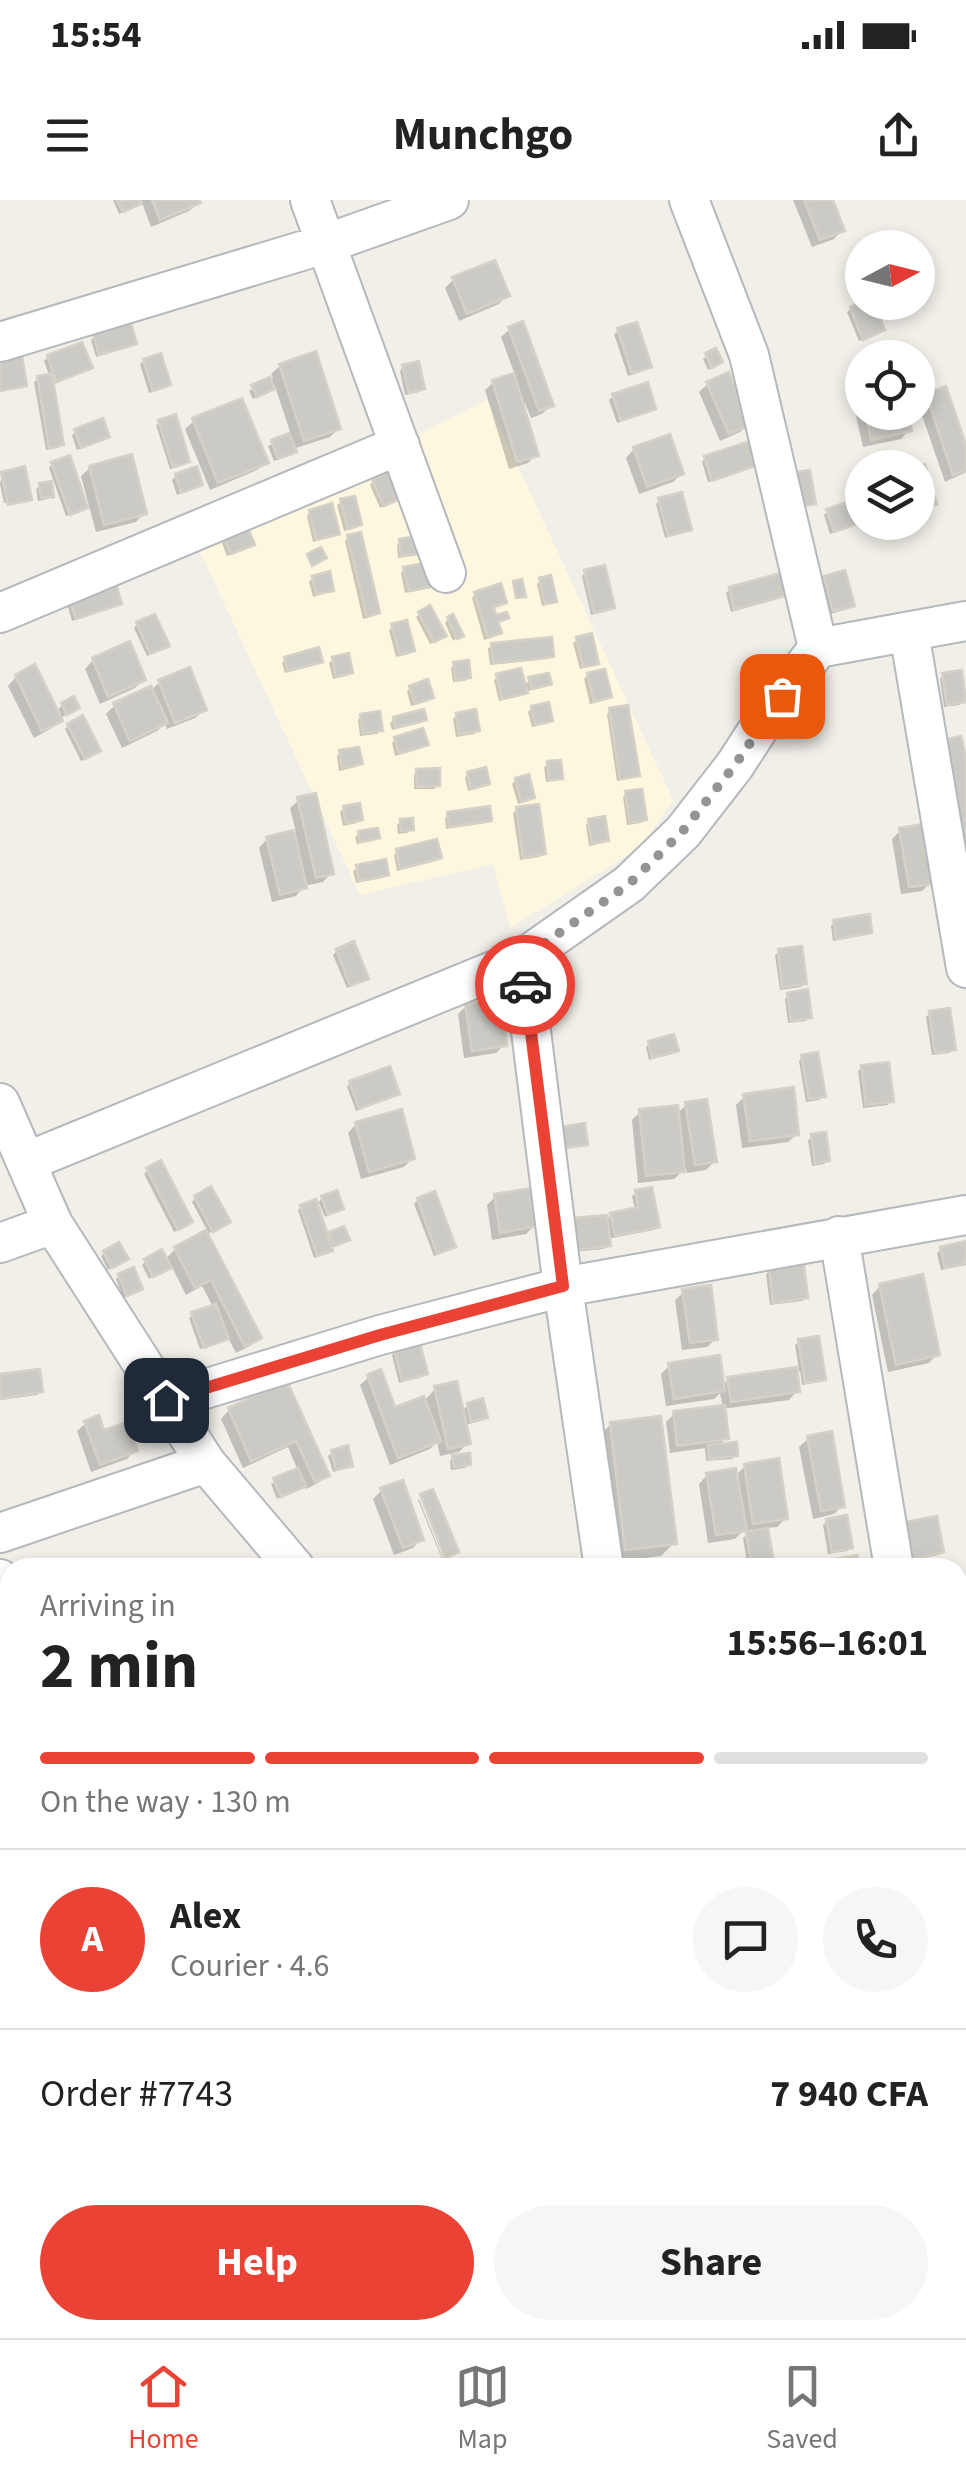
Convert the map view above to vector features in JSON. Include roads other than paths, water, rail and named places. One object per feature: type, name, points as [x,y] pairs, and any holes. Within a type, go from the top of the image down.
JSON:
[{"type":"street","points":[[310,200],[446,573]]},
{"type":"street","points":[[0,342],[328,242],[449,200]]},
{"type":"street","points":[[689,200],[749,355],[818,648]]},
{"type":"street","points":[[0,613],[400,445]]},
{"type":"street","points":[[26,1162],[522,959],[629,884],[682,832],[818,648],[966,621]]},
{"type":"street","points":[[909,632],[966,968]]},
{"type":"street","points":[[522,959],[603,1558]]},
{"type":"street","points":[[0,1103],[53,1224],[206,1463],[287,1558]]},
{"type":"street","points":[[166,1400],[380,1335],[563,1286],[966,1214]]},
{"type":"street","points":[[0,1243],[53,1224]]},
{"type":"street","points":[[838,1236],[892,1558]]},
{"type":"street","points":[[0,1533],[206,1463]]}]
